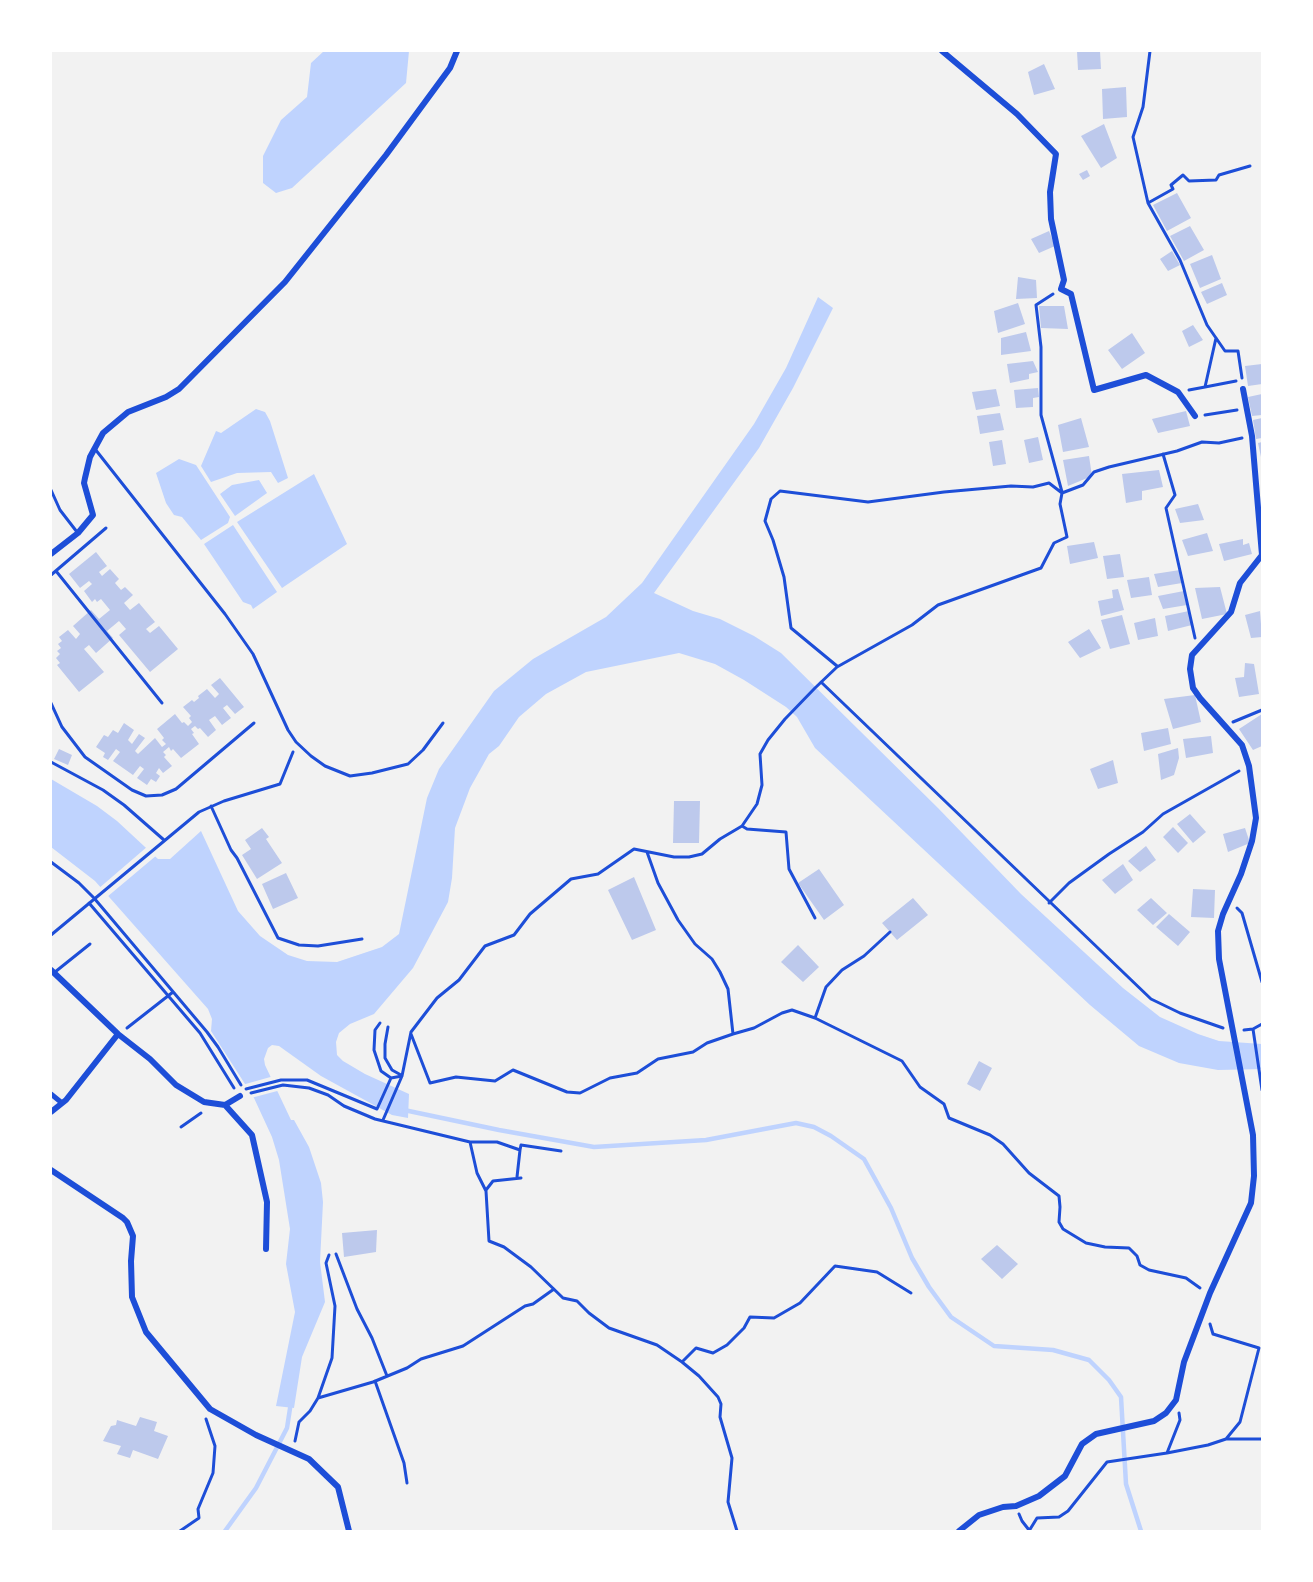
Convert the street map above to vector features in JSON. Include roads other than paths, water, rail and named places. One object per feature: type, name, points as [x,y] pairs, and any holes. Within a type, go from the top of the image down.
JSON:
[{"type":"street","points":[[51,554],[78,533],[93,515],[84,483],[94,448],[103,433],[119,418],[138,407],[166,397],[178,388],[285,282],[386,155],[450,68],[457,51]]},
{"type":"street","points":[[942,51],[1017,114],[1056,154],[1050,192],[1051,219],[1064,280],[1061,289],[1071,294],[1094,390],[1146,375],[1178,392],[1195,416]]},
{"type":"street","points":[[959,1531],[979,1515],[1003,1507],[1016,1506],[1039,1496],[1065,1476],[1082,1444],[1096,1434],[1154,1421],[1166,1413],[1176,1400],[1184,1362],[1210,1293],[1251,1203],[1254,1176],[1253,1135],[1219,959],[1218,931],[1252,841],[1256,818],[1249,766],[1242,745],[1193,688],[1190,669],[1192,655],[1231,612],[1240,583],[1262,555],[1252,436],[1243,389]]},
{"type":"street","points":[[53,972],[118,1034],[150,1059],[176,1086],[204,1101],[225,1105],[252,1135],[267,1202],[266,1249]]},
{"type":"street","points":[[51,1112],[62,1103],[118,1034]]},
{"type":"street","points":[[51,1094],[62,1103]]},
{"type":"street","points":[[225,1105],[239,1094]]},
{"type":"street","points":[[51,1170],[127,1222],[133,1236],[130,1261],[132,1297],[146,1332],[210,1409],[256,1435],[309,1459],[338,1487],[349,1531]]},
{"type":"lane","points":[[94,448],[225,614],[253,654],[288,730],[296,742],[311,756],[325,766],[350,776],[372,773],[408,764],[423,750],[443,723]]},
{"type":"lane","points":[[51,490],[60,510],[78,533]]},
{"type":"lane","points":[[51,703],[62,727],[85,757],[139,794],[154,796],[176,789],[254,723]]},
{"type":"lane","points":[[53,972],[90,944]]},
{"type":"water","points":[[324,51],[409,51],[406,83],[292,188],[276,193],[263,183],[263,156],[281,120],[307,97],[311,63]]},
{"type":"water","points":[[818,297],[833,308],[793,388],[759,448],[654,593],[693,611],[720,619],[781,653],[938,808],[1021,894],[1123,988],[1160,1017],[1198,1034],[1219,1041],[1262,1044],[1262,1069],[1218,1070],[1179,1063],[1139,1046],[1090,1005],[815,748],[797,717],[786,707],[744,680],[715,664],[679,653],[586,672],[546,694],[519,717],[499,746],[489,754],[470,788],[455,828],[448,902],[413,968],[374,1014],[350,1024],[339,1033],[336,1042],[337,1055],[343,1061],[409,1094],[408,1118],[392,1115],[321,1076],[279,1046],[272,1045],[268,1048],[264,1059],[265,1065],[291,1120],[294,1120],[309,1147],[321,1183],[323,1202],[320,1262],[325,1302],[302,1357],[294,1408],[276,1406],[295,1312],[286,1264],[290,1229],[279,1160],[272,1137],[254,1098],[211,1031],[212,1019],[208,1009],[95,881],[51,847],[51,779],[97,806],[158,859],[170,859],[201,831],[238,911],[260,936],[288,955],[307,961],[337,962],[382,947],[399,934],[427,798],[439,769],[494,691],[533,659],[606,617],[642,583],[754,424],[786,368]]},
{"type":"water","points":[[256,409],[265,412],[270,421],[288,478],[278,483],[271,472],[237,473],[211,482],[201,466],[216,431],[221,433]]},
{"type":"water","points":[[179,459],[196,465],[230,517],[228,523],[201,540],[182,517],[174,515],[166,503],[156,473]]},
{"type":"water","points":[[314,474],[347,544],[282,588],[237,522]]},
{"type":"water","points":[[259,480],[267,493],[235,516],[220,494],[232,485]]},
{"type":"water","points":[[233,525],[277,592],[253,609],[251,605],[243,602],[204,544]]},
{"type":"waterway","points":[[404,1110],[594,1147],[706,1140],[796,1123],[814,1127],[831,1136],[864,1159],[891,1208],[912,1258],[929,1287],[951,1317],[994,1346],[1053,1350],[1089,1360],[1109,1380],[1121,1397],[1126,1484],[1141,1531]]},
{"type":"waterway","points":[[225,1531],[256,1488],[287,1428],[291,1402]]}]
